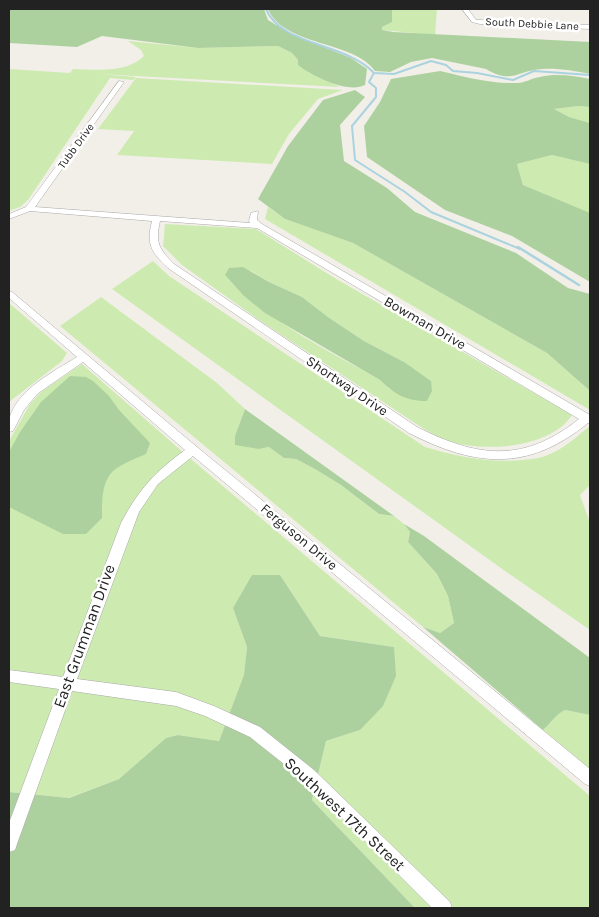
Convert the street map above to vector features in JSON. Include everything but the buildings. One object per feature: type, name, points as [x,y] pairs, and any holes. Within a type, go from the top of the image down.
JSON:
[{"type":"street","name":"South Debbie Lane","points":[[465,9],[474,21],[590,27]]},
{"type":"street","name":"Tubb Drive","points":[[29,209],[121,82]]},
{"type":"street","name":"Bowman Drive","points":[[9,217],[29,209],[259,226],[589,419]]},
{"type":"street","points":[[255,213],[253,221],[259,226]]},
{"type":"street","name":"Shortway Drive","points":[[157,218],[153,232],[155,251],[171,266],[413,430],[439,444],[471,454],[502,455],[530,452],[556,441],[589,419]]},
{"type":"street","name":"Ferguson Drive","points":[[9,295],[590,779]]},
{"type":"street","points":[[9,428],[20,407],[30,396],[41,386],[83,357]]},
{"type":"street","name":"East Grumman Drive","points":[[9,844],[66,683],[127,522],[138,500],[164,471],[193,450]]},
{"type":"street","name":"Southwest 17th Street","points":[[9,676],[176,698],[255,732],[309,775],[444,908]]},
{"type":"green space","points":[[9,9],[264,9],[268,20],[291,34],[351,58],[367,69],[365,85],[358,87],[340,86],[321,79],[298,65],[298,60],[292,53],[278,46],[198,48],[102,36],[77,47],[9,43]]},
{"type":"green space","points":[[268,9],[392,9],[392,22],[382,27],[382,30],[590,42],[590,74],[549,69],[503,76],[486,69],[432,58],[411,62],[390,72],[375,71],[365,61],[352,54],[288,30],[276,21]]},
{"type":"green space","points":[[392,9],[437,9],[435,35],[382,30],[382,27],[392,22]]},
{"type":"green space","points":[[128,41],[198,48],[278,46],[292,53],[308,72],[340,87],[98,74],[136,77],[133,80],[110,78],[28,200],[20,207],[9,211],[9,69],[70,73],[73,69],[101,70],[120,68],[144,56],[141,50]]},
{"type":"green space","points":[[440,71],[478,80],[507,83],[520,83],[553,75],[590,79],[590,107],[578,106],[554,109],[569,117],[590,123],[590,164],[552,155],[517,164],[523,185],[590,213],[590,282],[512,236],[445,210],[367,157],[364,126],[380,102],[391,79]]},
{"type":"green space","points":[[136,78],[343,90],[318,99],[289,134],[272,164],[117,155],[134,131],[98,129]]},
{"type":"green space","points":[[355,90],[365,97],[340,125],[344,161],[387,188],[415,212],[516,253],[568,288],[590,294],[590,391],[547,353],[353,243],[285,219],[258,199],[288,146],[323,100]]},
{"type":"green space","points":[[578,106],[590,107],[590,123],[569,117],[553,109]]},
{"type":"green space","points":[[552,155],[590,164],[590,214],[523,185],[517,164]]},
{"type":"green space","points":[[268,207],[285,219],[353,243],[547,353],[590,391],[590,410],[265,219]]},
{"type":"green space","points":[[165,224],[256,229],[333,277],[572,415],[562,426],[548,435],[514,445],[477,446],[445,440],[424,429],[259,320],[182,265],[163,246]],"holes":[[[251,271],[269,282],[302,297],[364,341],[404,362],[390,389],[380,380],[318,346],[278,321],[259,307],[225,275]]]},
{"type":"green space","points":[[153,261],[169,276],[425,447],[485,460],[510,461],[530,459],[544,456],[561,448],[590,426],[590,485],[580,495],[590,523],[590,630],[112,289]]},
{"type":"green space","points":[[243,267],[269,282],[302,297],[364,341],[404,362],[431,381],[432,391],[427,401],[413,400],[402,396],[391,390],[380,380],[265,313],[244,296],[225,275],[229,268]]},
{"type":"green space","points":[[101,297],[217,383],[245,409],[235,436],[259,449],[269,447],[284,458],[296,459],[341,485],[379,514],[394,516],[404,524],[410,532],[408,542],[437,574],[448,596],[454,623],[440,633],[423,627],[60,326]]},
{"type":"green space","points":[[9,303],[67,353],[62,361],[9,402]]},
{"type":"green space","points":[[82,364],[192,460],[590,796],[590,908],[415,908],[312,800],[326,741],[360,730],[394,647],[320,636],[280,575],[233,608],[247,647],[244,676],[219,741],[178,735],[166,738],[119,779],[68,798],[9,792],[9,441],[30,404],[41,392]]},
{"type":"green space","points":[[70,376],[86,377],[93,381],[109,396],[119,410],[150,443],[146,454],[112,472],[105,484],[102,518],[86,534],[63,534],[9,507],[9,452],[20,432],[41,402]]},
{"type":"green space","points":[[245,409],[394,516],[379,514],[341,485],[296,459],[284,458],[269,447],[259,449],[235,445],[235,436]]},
{"type":"green space","points":[[404,524],[424,536],[590,658],[590,715],[565,710],[543,730],[423,627],[440,633],[454,623],[448,596],[437,574],[408,542],[410,532]]},
{"type":"green space","points":[[252,575],[280,575],[320,636],[394,647],[396,676],[383,706],[360,730],[326,741],[312,800],[415,908],[9,908],[9,792],[69,798],[119,779],[166,738],[178,735],[219,741],[244,675],[247,647],[233,608]]},
{"type":"green space","points":[[565,710],[590,715],[590,769],[543,730]]},
{"type":"waterway","points":[[266,9],[274,21],[285,30],[300,38],[348,56],[362,63],[374,73]]},
{"type":"waterway","points":[[374,73],[394,74],[431,61],[446,65],[453,71],[477,73],[513,80],[534,71],[590,75]]},
{"type":"waterway","points":[[374,73],[369,82],[376,88],[376,97],[352,126],[355,160],[405,192],[431,212],[520,249]]},
{"type":"waterway","points":[[518,247],[579,285]]}]
